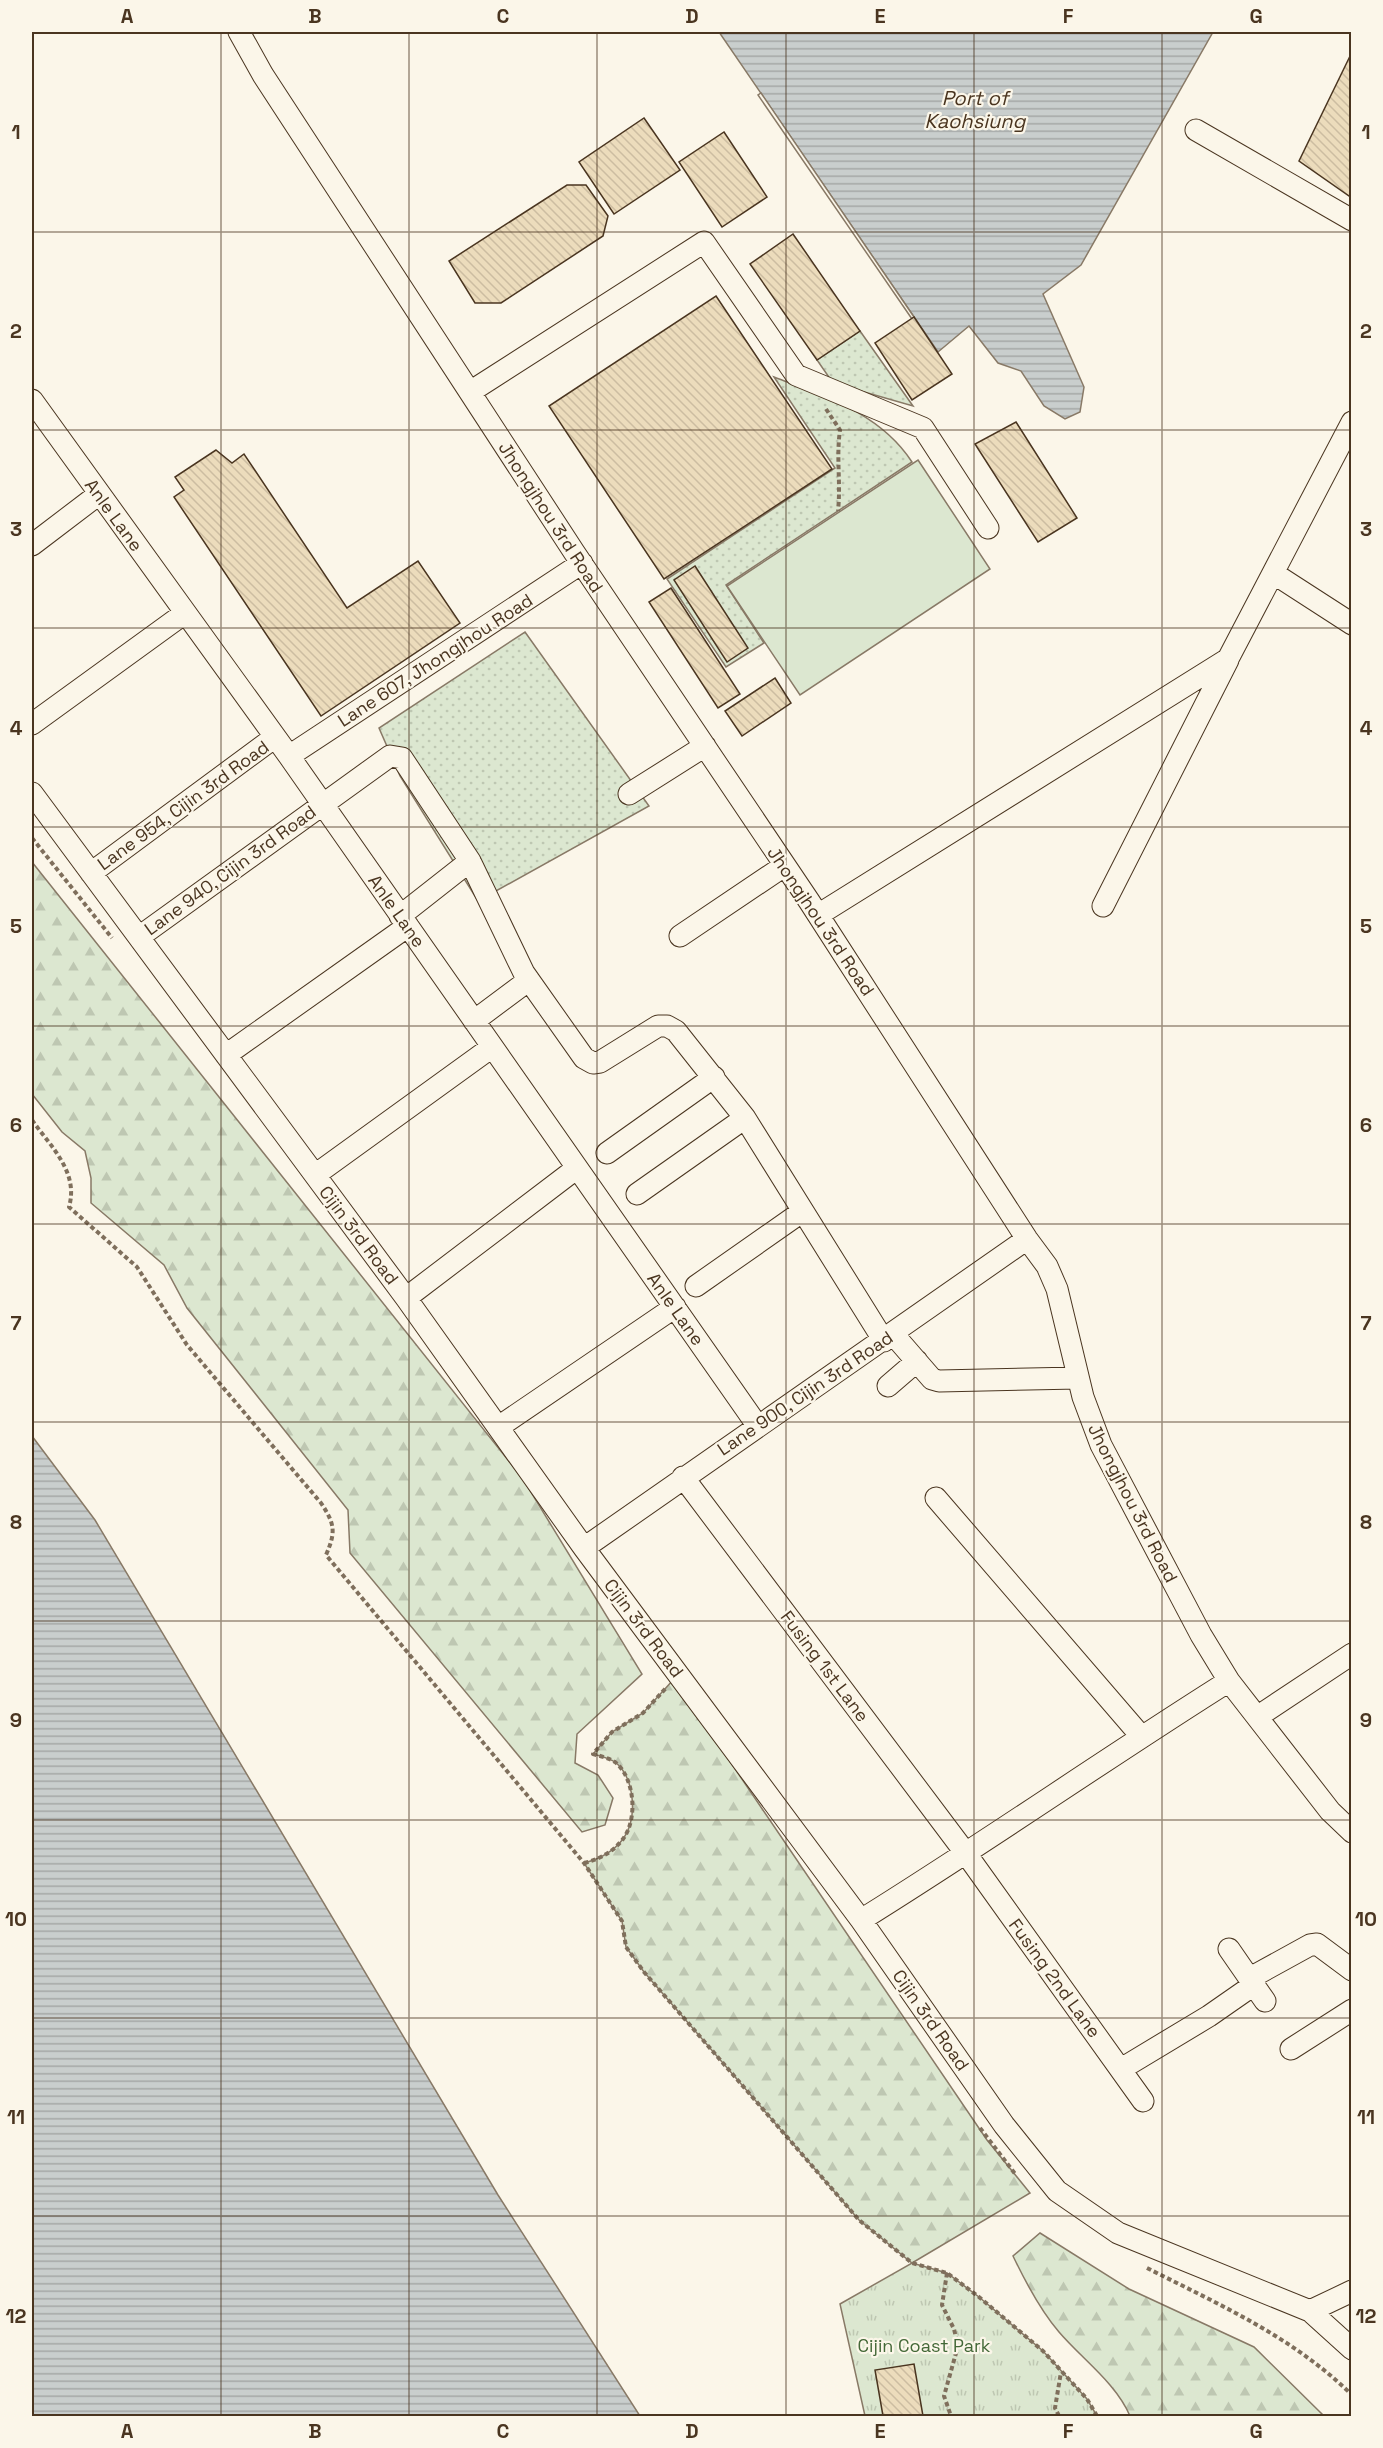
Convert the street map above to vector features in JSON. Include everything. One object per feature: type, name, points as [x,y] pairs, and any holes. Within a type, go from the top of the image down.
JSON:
[{"type":"street","name":"Jhongjhou 3rd Road","points":[[239,32],[263,75],[470,392],[784,866],[819,915],[1027,1239],[1047,1266],[1057,1289],[1078,1378],[1101,1445],[1201,1635],[1228,1681],[1330,1811],[1352,1832]]},
{"type":"street","points":[[1196,130],[1352,219]]},
{"type":"street","points":[[470,392],[704,242],[796,375],[923,428],[987,528]]},
{"type":"street","name":"Anle Lane","points":[[32,400],[289,756],[757,1425]]},
{"type":"street","points":[[1103,906],[1228,659],[1352,422]]},
{"type":"street","points":[[32,546],[99,494]]},
{"type":"street","name":"Lane 607, Jhongjhou Road","points":[[289,756],[582,563]]},
{"type":"street","points":[[1273,573],[1352,624]]},
{"type":"street","points":[[32,724],[184,613]]},
{"type":"street","points":[[819,915],[1228,659]]},
{"type":"street","name":"Lane 954, Cijin 3rd Road","points":[[91,873],[275,738]]},
{"type":"street","points":[[628,794],[705,746]]},
{"type":"street","name":"Lane 940, Cijin 3rd Road","points":[[139,937],[321,803],[390,756],[397,755],[402,758],[470,861]]},
{"type":"street","name":"Cijin 3rd Road","points":[[32,793],[500,1426],[584,1548],[861,1920],[1004,2125],[1057,2191],[1119,2233],[1310,2312],[1352,2349]]},
{"type":"street","points":[[226,1055],[404,921],[470,861],[529,980],[584,1058],[592,1063],[600,1062],[658,1026],[667,1026],[676,1031],[745,1118],[803,1211],[888,1337],[917,1362],[932,1379],[946,1383],[971,1380],[1078,1378]]},
{"type":"street","points":[[680,936],[784,866]]},
{"type":"street","points":[[474,1021],[529,980]]},
{"type":"street","points":[[315,1175],[492,1047]]},
{"type":"street","points":[[607,1153],[714,1077]]},
{"type":"street","points":[[637,1194],[745,1118]]},
{"type":"street","points":[[406,1298],[577,1168]]},
{"type":"street","points":[[696,1287],[803,1211]]},
{"type":"street","name":"Lane 900, Cijin 3rd Road","points":[[584,1548],[757,1425],[888,1337],[1027,1239]]},
{"type":"street","points":[[500,1426],[675,1307]]},
{"type":"street","points":[[888,1386],[917,1362]]},
{"type":"street","name":"Fusing 1st Lane","points":[[683,1477],[967,1855]]},
{"type":"street","points":[[936,1498],[1141,1736]]},
{"type":"street","points":[[1257,1717],[1352,1654]]},
{"type":"street","points":[[861,1920],[967,1855],[1141,1736],[1228,1681]]},
{"type":"street","name":"Fusing 2nd Lane","points":[[967,1855],[1143,2101]]},
{"type":"street","points":[[1121,2069],[1257,1987],[1310,1945],[1317,1944],[1325,1947],[1352,1970]]},
{"type":"street","points":[[1229,1949],[1257,1987]]},
{"type":"street","points":[[1291,2049],[1352,2010]]},
{"type":"street","points":[[1310,2312],[1352,2291]]},
{"type":"path","points":[[826,408],[840,430],[836,457],[841,486],[838,511]]},
{"type":"path","points":[[32,1120],[62,1159],[69,1173],[73,1192],[69,1207],[137,1267],[187,1345],[321,1503],[332,1520],[333,1539],[326,1555],[584,1863],[622,1921],[626,1947],[632,1956],[860,2220],[912,2264],[947,2273],[1043,2351],[1087,2399],[1097,2416]]},
{"type":"path","points":[[584,1863],[599,1859],[624,1838],[632,1805],[624,1772],[614,1761],[593,1754],[612,1732],[643,1713],[666,1687]]},
{"type":"path","points":[[947,2273],[942,2305],[954,2329],[958,2346],[944,2396],[951,2416]]},
{"type":"path","points":[[1059,2416],[1055,2408],[1061,2371]]},
{"type":"green space","points":[[860,331],[913,406],[833,383],[817,360]]},
{"type":"green space","points":[[774,377],[832,400],[868,419],[899,445],[912,462],[726,585],[764,643],[726,667],[667,579],[835,468]]},
{"type":"green space","points":[[918,460],[990,569],[800,695],[727,586]]},
{"type":"green space","points":[[525,632],[649,806],[478,901],[400,776],[379,728]]},
{"type":"green space","points":[[32,862],[523,1479],[642,1674],[577,1734],[575,1763],[598,1775],[613,1798],[605,1825],[582,1832],[350,1553],[348,1510],[187,1308],[164,1265],[91,1203],[91,1178],[85,1151],[62,1132],[32,1094]]},
{"type":"green space","points":[[674,1679],[987,2140],[1030,2193],[912,2263],[859,2220],[644,1972],[626,1947],[622,1921],[584,1863],[606,1854],[619,1844],[628,1831],[632,1810],[630,1788],[622,1769],[615,1762],[593,1754],[612,1732],[643,1713]]},
{"type":"green space","points":[[1040,2233],[1129,2289],[1254,2347],[1324,2416],[1130,2416],[1107,2382],[1068,2342],[1045,2314],[1013,2256]]},
{"type":"green space","name":"Cijin Coast Park","points":[[912,2263],[947,2273],[979,2297],[1043,2351],[1087,2399],[1097,2416],[865,2416],[840,2304]]},
{"type":"water","name":"Port of Kaohsiung","points":[[719,32],[1213,32],[1081,265],[1043,294],[1084,387],[1080,412],[1065,419],[1044,406],[1021,371],[998,363],[969,326],[938,352]]},
{"type":"water","points":[[32,1436],[95,1520],[498,2195],[640,2416],[32,2416]]},
{"type":"pier","points":[[761,93],[914,317],[912,319],[758,95]]},
{"type":"building","points":[[1352,52],[1352,198],[1299,161]]},
{"type":"building","points":[[644,118],[680,170],[614,214],[579,162]]},
{"type":"building","points":[[724,132],[767,197],[722,227],[679,162]]},
{"type":"building","points":[[567,185],[586,185],[608,216],[603,236],[501,303],[475,303],[449,261]]},
{"type":"building","points":[[793,234],[860,331],[817,360],[750,264]]},
{"type":"building","points":[[716,296],[832,469],[664,579],[549,406]]},
{"type":"building","points":[[914,317],[952,374],[912,400],[875,343]]},
{"type":"building","points":[[1016,422],[1077,518],[1038,542],[975,444]]},
{"type":"building","points":[[216,450],[232,463],[244,454],[347,608],[418,561],[460,623],[321,716],[174,497],[184,490],[175,477]]},
{"type":"building","points":[[695,566],[748,648],[727,662],[674,580]]},
{"type":"building","points":[[671,588],[740,694],[718,708],[649,602]]},
{"type":"building","points":[[775,678],[791,703],[742,736],[725,711]]},
{"type":"building","points":[[914,2364],[923,2416],[883,2416],[875,2370]]}]
